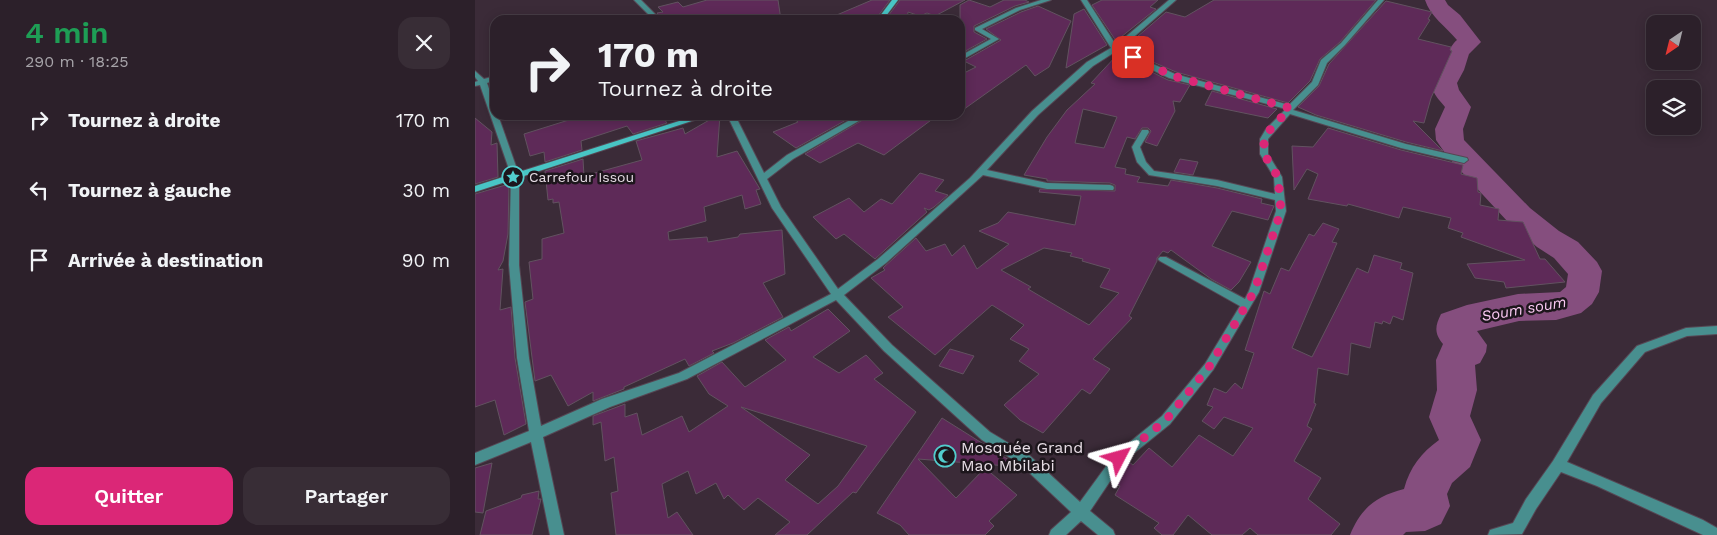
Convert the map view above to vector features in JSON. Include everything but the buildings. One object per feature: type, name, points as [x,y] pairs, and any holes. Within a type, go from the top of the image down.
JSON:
[{"type":"street","points":[[637,0],[653,15]]},
{"type":"street","points":[[884,15],[895,0]]},
{"type":"street","points":[[965,56],[996,39],[977,29],[1018,9],[1047,0]]},
{"type":"street","points":[[1084,0],[1115,49],[1173,76],[1404,146],[1464,160]]},
{"type":"street","points":[[475,459],[606,403],[683,376],[837,294],[882,261],[982,172],[1035,113],[1090,64],[1115,49],[1173,0]]},
{"type":"street","points":[[1056,535],[1081,512],[1119,458],[1166,420],[1209,367],[1254,292],[1281,211],[1278,177],[1264,154],[1264,139],[1269,131],[1315,83],[1323,62],[1343,44],[1381,0]]},
{"type":"street","points":[[475,72],[490,110]]},
{"type":"street","points":[[494,120],[515,175],[514,265],[523,358],[536,434],[557,535]]},
{"type":"street","points":[[475,189],[690,120]]},
{"type":"street","points":[[734,120],[764,177],[777,208],[837,294],[888,348],[986,436],[1025,460],[1108,535]]},
{"type":"street","points":[[764,177],[790,157],[856,120]]},
{"type":"street","points":[[1145,132],[1136,147],[1147,170],[1153,173],[1215,182],[1255,190],[1280,198]]},
{"type":"street","points":[[982,172],[1047,186],[1110,188]]},
{"type":"street","points":[[1163,259],[1246,304]]},
{"type":"street","points":[[1495,535],[1517,529],[1597,399],[1641,349],[1686,332],[1717,330]]},
{"type":"street","points":[[1558,465],[1589,475],[1643,501],[1700,525],[1716,535]]},
{"type":"waterway","name":"Soum soum","points":[[1373,535],[1393,515],[1406,510],[1425,509],[1427,506],[1425,494],[1428,481],[1431,480],[1434,471],[1455,453],[1460,440],[1449,417],[1457,390],[1456,355],[1467,352],[1468,345],[1454,332],[1454,324],[1518,307],[1569,304],[1580,295],[1585,280],[1585,271],[1566,250],[1548,239],[1519,215],[1457,150],[1450,140],[1449,129],[1458,107],[1446,91],[1445,83],[1458,53],[1462,47],[1470,42],[1452,20],[1438,8],[1435,0]]},
{"type":"place","name":"Carrefour Issou","points":[[513,177]]},
{"type":"place","name":"Mosquée Grand Mao Mbilabi","points":[[945,456]]},
{"type":"route","points":[[1119,458],[1166,420],[1209,367],[1254,292],[1281,211],[1278,177],[1264,154],[1264,139],[1290,108],[1173,76],[1133,57]]}]
